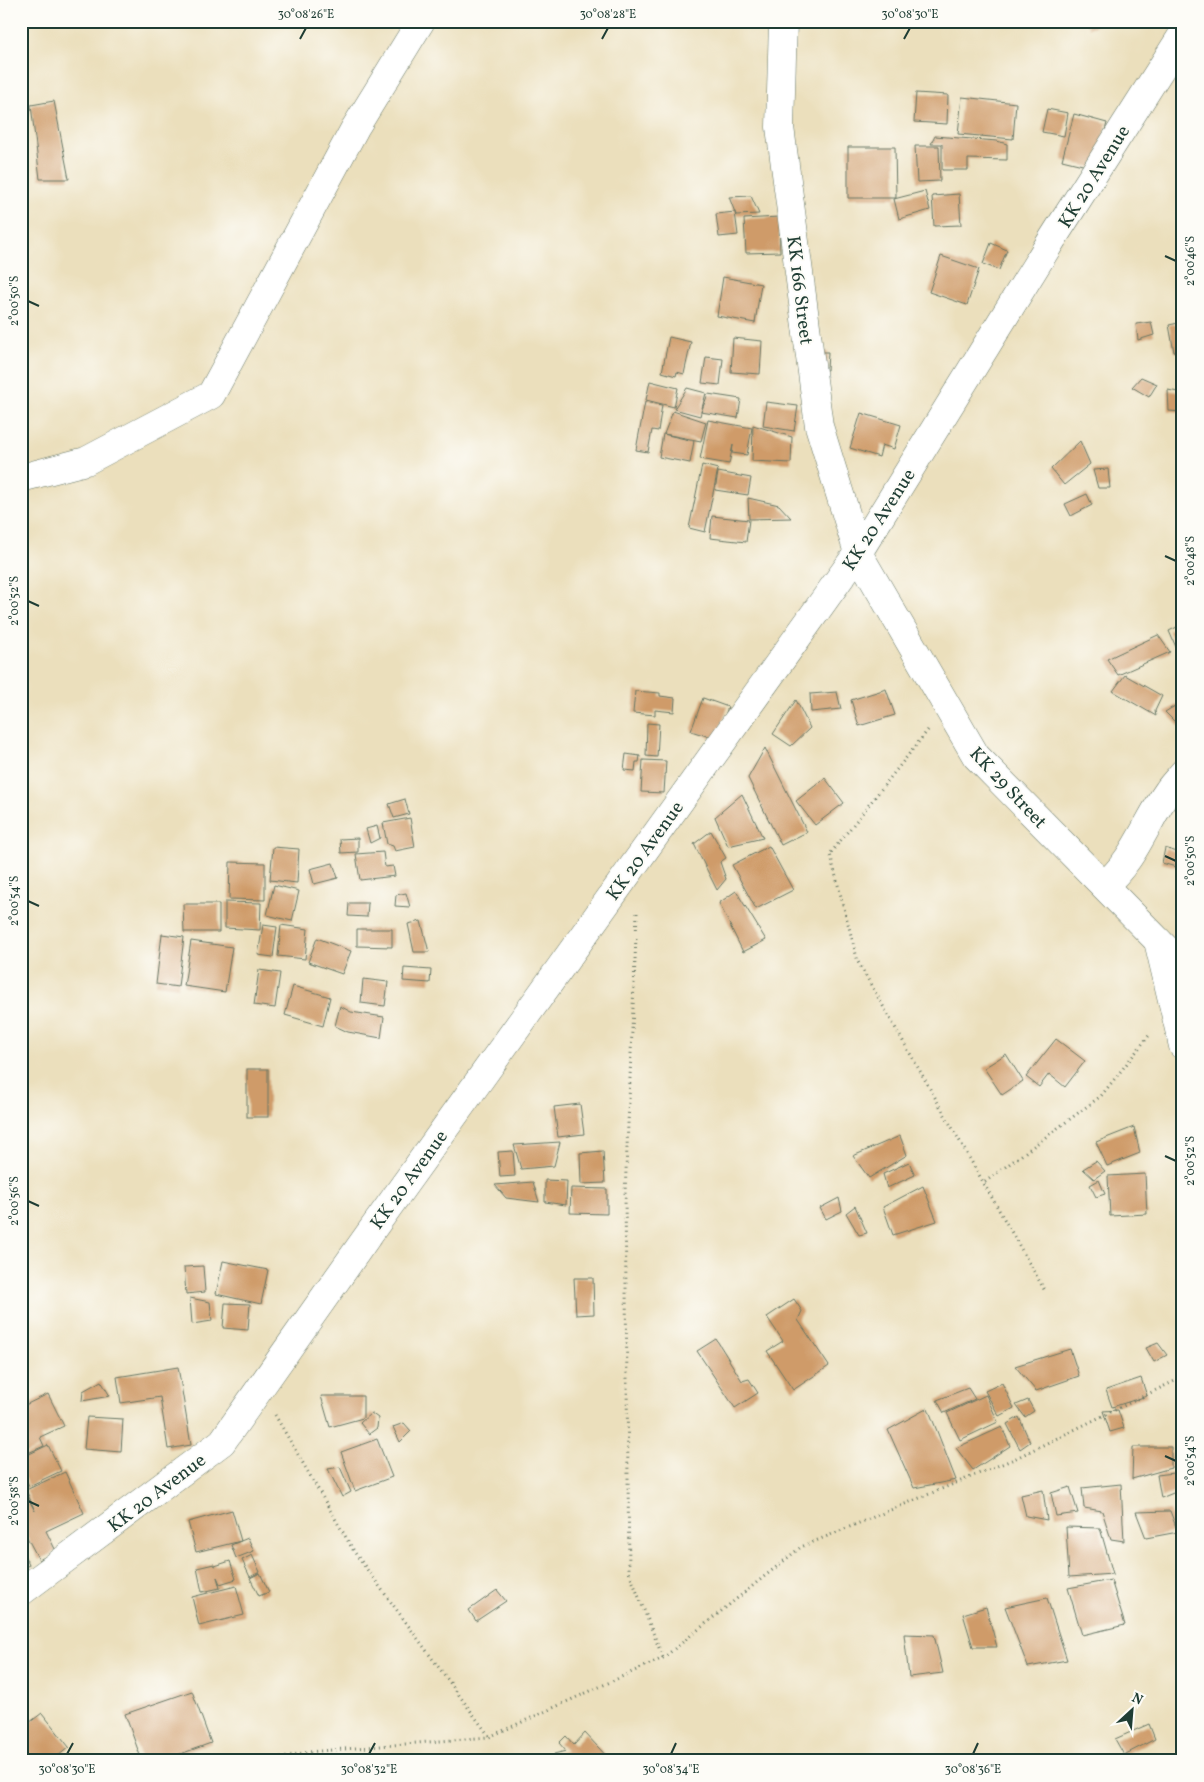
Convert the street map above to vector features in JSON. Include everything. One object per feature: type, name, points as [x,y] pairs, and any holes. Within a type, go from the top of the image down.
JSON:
[{"type":"street","points":[[21,478],[86,461],[211,395],[355,128],[422,21]]},
{"type":"street","name":"KK 166 Street","points":[[783,21],[780,127],[819,426],[858,553]]},
{"type":"street","name":"KK 20 Avenue","points":[[21,1592],[222,1442],[858,553],[1058,230],[1183,34]]},
{"type":"street","name":"KK 29 Street","points":[[858,553],[976,756],[1183,966]]},
{"type":"street","points":[[1104,885],[1114,876],[1146,831],[1168,791],[1183,773]]},
{"type":"street","points":[[1158,941],[1183,1046]]},
{"type":"path","points":[[948,706],[830,854],[858,962],[1045,1291]]},
{"type":"path","points":[[637,907],[625,1194],[629,1572],[663,1658]]},
{"type":"path","points":[[984,1182],[1101,1096],[1173,1005]]},
{"type":"path","points":[[261,1761],[308,1752],[490,1737],[663,1658],[801,1548],[1014,1458],[1183,1377]]},
{"type":"path","points":[[260,1389],[356,1553],[490,1737]]},
{"type":"building","points":[[1086,21],[1106,21],[1089,28]]},
{"type":"building","points":[[916,93],[948,95],[947,124],[914,122]]},
{"type":"building","points":[[962,97],[1016,103],[1013,139],[958,134]]},
{"type":"building","points":[[54,101],[69,179],[40,179],[31,105]]},
{"type":"building","points":[[1047,109],[1068,113],[1064,136],[1042,132]]},
{"type":"building","points":[[1074,114],[1107,123],[1095,168],[1062,160]]},
{"type":"building","points":[[935,136],[997,141],[1007,144],[1007,160],[968,159],[968,170],[942,170],[942,144],[931,144]]},
{"type":"building","points":[[915,146],[939,146],[940,181],[917,182]]},
{"type":"building","points":[[848,147],[895,147],[896,198],[848,198]]},
{"type":"building","points":[[925,191],[930,210],[899,219],[894,199]]},
{"type":"building","points":[[959,194],[961,225],[934,226],[932,196]]},
{"type":"building","points":[[751,196],[759,214],[736,215],[729,197]]},
{"type":"building","points":[[735,212],[738,235],[719,237],[716,214]]},
{"type":"building","points":[[779,217],[780,252],[746,253],[744,219]]},
{"type":"building","points":[[991,243],[1007,250],[999,270],[983,264]]},
{"type":"building","points":[[941,256],[979,269],[967,305],[929,292]]},
{"type":"building","points":[[723,277],[761,284],[755,323],[717,316]]},
{"type":"building","points":[[1151,322],[1154,335],[1138,340],[1136,324]]},
{"type":"building","points":[[1183,322],[1183,352],[1174,352],[1169,325]]},
{"type":"building","points":[[669,337],[691,342],[684,374],[677,372],[676,376],[662,372]]},
{"type":"building","points":[[733,338],[762,341],[760,374],[731,372]]},
{"type":"building","points":[[818,352],[828,352],[827,370],[817,370]]},
{"type":"building","points":[[706,357],[723,359],[720,385],[702,383]]},
{"type":"building","points":[[1141,377],[1157,384],[1149,397],[1132,387]]},
{"type":"building","points":[[650,381],[678,388],[674,407],[646,400]]},
{"type":"building","points":[[687,388],[706,393],[700,416],[674,409]]},
{"type":"building","points":[[1168,390],[1183,393],[1183,412],[1169,411]]},
{"type":"building","points":[[708,394],[741,399],[738,418],[701,412]]},
{"type":"building","points":[[645,402],[662,405],[658,431],[652,430],[648,452],[636,450]]},
{"type":"building","points":[[766,402],[798,406],[794,431],[763,426]]},
{"type":"building","points":[[673,411],[706,422],[701,441],[664,434]]},
{"type":"building","points":[[861,413],[901,425],[894,449],[882,445],[879,457],[850,448]]},
{"type":"building","points":[[708,420],[752,428],[747,455],[732,453],[733,445],[729,464],[700,459]]},
{"type":"building","points":[[753,425],[792,437],[791,463],[752,461]]},
{"type":"building","points":[[663,434],[694,441],[690,463],[659,457]]},
{"type":"building","points":[[1080,441],[1090,464],[1064,485],[1051,469]]},
{"type":"building","points":[[702,465],[718,469],[705,532],[689,528]]},
{"type":"building","points":[[1108,469],[1110,488],[1098,488],[1093,470]]},
{"type":"building","points":[[718,472],[751,478],[748,495],[715,490]]},
{"type":"building","points":[[1087,494],[1092,505],[1071,516],[1065,504]]},
{"type":"building","points":[[748,498],[779,505],[791,518],[749,519]]},
{"type":"building","points":[[712,516],[749,520],[746,542],[710,538]]},
{"type":"building","points":[[1183,624],[1183,652],[1179,654],[1169,631]]},
{"type":"building","points":[[1158,635],[1170,652],[1118,675],[1107,659]]},
{"type":"building","points":[[1125,675],[1162,696],[1155,711],[1156,716],[1113,691]]},
{"type":"building","points":[[886,689],[895,715],[859,726],[851,700]]},
{"type":"building","points":[[635,691],[660,693],[660,696],[675,698],[674,712],[655,710],[655,715],[633,713]]},
{"type":"building","points":[[837,692],[841,709],[811,712],[810,694]]},
{"type":"building","points":[[703,698],[728,707],[716,739],[691,731]]},
{"type":"building","points":[[796,700],[810,728],[791,746],[773,734]]},
{"type":"building","points":[[1183,701],[1183,730],[1165,712]]},
{"type":"building","points":[[647,723],[659,724],[657,757],[646,756]]},
{"type":"building","points":[[765,748],[807,832],[781,845],[748,778]]},
{"type":"building","points":[[626,754],[640,756],[639,762],[636,762],[635,771],[624,770]]},
{"type":"building","points":[[643,760],[666,761],[664,793],[641,792]]},
{"type":"building","points":[[825,778],[844,803],[815,825],[796,801]]},
{"type":"building","points":[[742,794],[763,838],[728,846],[715,817]]},
{"type":"building","points":[[405,799],[409,814],[394,818],[389,804]]},
{"type":"building","points":[[410,818],[415,847],[395,851],[393,846],[387,844],[383,823]]},
{"type":"building","points":[[377,826],[380,838],[370,843],[366,829]]},
{"type":"building","points":[[711,831],[726,858],[720,862],[726,879],[717,890],[694,844]]},
{"type":"building","points":[[358,838],[358,852],[341,853],[340,839]]},
{"type":"building","points":[[769,846],[793,890],[756,909],[732,865]]},
{"type":"building","points":[[273,847],[299,849],[297,883],[270,880]]},
{"type":"building","points":[[1165,848],[1183,854],[1183,869],[1162,863]]},
{"type":"building","points":[[383,852],[385,867],[393,866],[395,876],[360,880],[356,854]]},
{"type":"building","points":[[230,862],[265,863],[265,900],[229,899]]},
{"type":"building","points":[[333,863],[338,878],[314,884],[310,869]]},
{"type":"building","points":[[274,885],[299,891],[292,921],[267,915]]},
{"type":"building","points":[[736,891],[766,940],[743,952],[719,903]]},
{"type":"building","points":[[406,893],[410,907],[395,906],[396,895]]},
{"type":"building","points":[[225,902],[261,903],[260,930],[225,928]]},
{"type":"building","points":[[349,903],[368,903],[367,917],[348,916]]},
{"type":"building","points":[[183,904],[219,904],[219,932],[184,932]]},
{"type":"building","points":[[421,921],[429,952],[414,952],[408,924]]},
{"type":"building","points":[[263,925],[277,927],[273,957],[258,955]]},
{"type":"building","points":[[281,925],[308,929],[305,959],[278,956]]},
{"type":"building","points":[[357,929],[392,929],[392,947],[357,946]]},
{"type":"building","points":[[162,934],[184,937],[178,987],[156,984]]},
{"type":"building","points":[[317,938],[351,951],[342,974],[308,962]]},
{"type":"building","points":[[191,941],[232,947],[225,992],[184,986]]},
{"type":"building","points":[[404,968],[431,970],[430,983],[403,981]]},
{"type":"building","points":[[259,970],[280,973],[275,1008],[254,1005]]},
{"type":"building","points":[[363,979],[388,982],[385,1006],[361,1003]]},
{"type":"building","points":[[293,986],[330,997],[323,1026],[285,1015]]},
{"type":"building","points":[[340,1006],[351,1012],[384,1017],[381,1038],[348,1032],[335,1026]]},
{"type":"building","points":[[1056,1039],[1085,1061],[1065,1087],[1049,1074],[1039,1087],[1026,1077]]},
{"type":"building","points":[[1006,1054],[1023,1081],[1002,1095],[984,1068]]},
{"type":"building","points":[[247,1069],[268,1069],[268,1117],[247,1117]]},
{"type":"building","points":[[580,1104],[584,1134],[558,1137],[554,1107]]},
{"type":"building","points":[[1134,1127],[1140,1153],[1107,1166],[1096,1142]]},
{"type":"building","points":[[900,1136],[907,1155],[869,1178],[853,1156]]},
{"type":"building","points":[[560,1142],[554,1166],[521,1169],[514,1145]]},
{"type":"building","points":[[513,1151],[515,1176],[500,1177],[498,1152]]},
{"type":"building","points":[[603,1151],[605,1183],[581,1184],[580,1153]]},
{"type":"building","points":[[1096,1161],[1105,1171],[1094,1179],[1083,1169]]},
{"type":"building","points":[[909,1162],[915,1175],[887,1188],[883,1174]]},
{"type":"building","points":[[1145,1174],[1147,1214],[1110,1216],[1108,1176]]},
{"type":"building","points":[[545,1180],[567,1181],[566,1205],[545,1202]]},
{"type":"building","points":[[1099,1180],[1105,1194],[1096,1197],[1090,1185]]},
{"type":"building","points":[[533,1182],[539,1202],[506,1198],[495,1185]]},
{"type":"building","points":[[923,1186],[937,1221],[893,1235],[883,1207]]},
{"type":"building","points":[[571,1188],[607,1189],[607,1214],[570,1213]]},
{"type":"building","points":[[839,1198],[842,1211],[826,1219],[820,1208]]},
{"type":"building","points":[[855,1206],[867,1233],[859,1235],[846,1213]]},
{"type":"building","points":[[223,1261],[268,1270],[261,1304],[216,1294]]},
{"type":"building","points":[[203,1266],[205,1292],[186,1294],[184,1267]]},
{"type":"building","points":[[574,1278],[593,1278],[594,1314],[576,1315]]},
{"type":"building","points":[[190,1298],[210,1302],[212,1321],[192,1324]]},
{"type":"building","points":[[794,1299],[802,1311],[798,1320],[829,1366],[793,1390],[767,1351],[783,1341],[767,1317]]},
{"type":"building","points":[[225,1303],[250,1304],[248,1330],[223,1328]]},
{"type":"building","points":[[716,1339],[742,1381],[749,1379],[758,1393],[735,1408],[697,1351]]},
{"type":"building","points":[[1158,1343],[1167,1355],[1154,1362],[1146,1348]]},
{"type":"building","points":[[1070,1349],[1079,1376],[1036,1391],[1015,1366]]},
{"type":"building","points":[[178,1367],[191,1445],[168,1449],[160,1397],[121,1403],[117,1377]]},
{"type":"building","points":[[1141,1378],[1147,1396],[1112,1407],[1106,1390]]},
{"type":"building","points":[[101,1381],[110,1396],[82,1401],[83,1391]]},
{"type":"building","points":[[1002,1383],[1014,1408],[999,1416],[985,1391]]},
{"type":"building","points":[[968,1388],[975,1399],[944,1413],[937,1400]]},
{"type":"building","points":[[48,1394],[64,1426],[40,1437],[44,1446],[21,1456],[21,1407]]},
{"type":"building","points":[[986,1395],[998,1422],[960,1440],[947,1413]]},
{"type":"building","points":[[321,1396],[363,1396],[363,1418],[330,1427]]},
{"type":"building","points":[[1028,1400],[1034,1411],[1025,1417],[1016,1405]]},
{"type":"building","points":[[928,1408],[956,1480],[914,1488],[888,1430]]},
{"type":"building","points":[[1118,1410],[1124,1428],[1110,1432],[1103,1411]]},
{"type":"building","points":[[371,1413],[378,1418],[377,1428],[369,1434],[360,1423]]},
{"type":"building","points":[[87,1417],[123,1419],[121,1452],[84,1449]]},
{"type":"building","points":[[1019,1417],[1030,1442],[1020,1449],[1007,1424]]},
{"type":"building","points":[[404,1423],[411,1431],[400,1442],[393,1427]]},
{"type":"building","points":[[1002,1427],[1010,1446],[973,1470],[956,1448]]},
{"type":"building","points":[[377,1439],[392,1477],[355,1491],[341,1452]]},
{"type":"building","points":[[48,1445],[61,1471],[29,1486],[21,1470],[21,1458]]},
{"type":"building","points":[[1133,1447],[1171,1447],[1171,1468],[1132,1479]]},
{"type":"building","points":[[340,1467],[351,1492],[342,1497],[328,1469]]},
{"type":"building","points":[[65,1472],[84,1513],[46,1531],[56,1551],[39,1560],[21,1526],[21,1492],[24,1491],[35,1511],[26,1490]]},
{"type":"building","points":[[1182,1472],[1183,1489],[1161,1498],[1157,1475]]},
{"type":"building","points":[[21,1474],[28,1487],[21,1490]]},
{"type":"building","points":[[1121,1484],[1124,1541],[1111,1539],[1102,1511],[1084,1508],[1082,1488]]},
{"type":"building","points":[[1070,1487],[1078,1513],[1056,1516],[1051,1493]]},
{"type":"building","points":[[1043,1490],[1047,1520],[1026,1516],[1021,1495]]},
{"type":"building","points":[[1183,1497],[1183,1513],[1182,1513],[1178,1499]]},
{"type":"building","points":[[232,1510],[241,1541],[196,1552],[188,1522]]},
{"type":"building","points":[[1170,1511],[1178,1532],[1146,1538],[1136,1512]]},
{"type":"building","points":[[1066,1527],[1100,1528],[1113,1574],[1069,1577]]},
{"type":"building","points":[[248,1538],[254,1551],[236,1558],[231,1545]]},
{"type":"building","points":[[21,1549],[29,1565],[21,1569]]},
{"type":"building","points":[[252,1555],[260,1572],[250,1577],[242,1560]]},
{"type":"building","points":[[230,1561],[236,1579],[220,1584],[217,1577],[220,1588],[202,1592],[197,1568],[214,1564],[215,1566]]},
{"type":"building","points":[[260,1573],[269,1592],[259,1596],[250,1578]]},
{"type":"building","points":[[1111,1580],[1125,1625],[1082,1635],[1068,1588]]},
{"type":"building","points":[[236,1586],[244,1615],[199,1626],[192,1597]]},
{"type":"building","points":[[497,1590],[506,1601],[476,1621],[469,1610]]},
{"type":"building","points":[[1047,1598],[1067,1660],[1028,1667],[1005,1607]]},
{"type":"building","points":[[986,1607],[997,1647],[973,1647],[963,1614]]},
{"type":"building","points":[[904,1634],[934,1635],[943,1673],[909,1677]]},
{"type":"building","points":[[1183,1667],[1183,1679],[1182,1679],[1179,1668]]},
{"type":"building","points":[[192,1691],[211,1743],[161,1761],[142,1761],[125,1714]]},
{"type":"building","points":[[42,1713],[69,1747],[52,1761],[26,1761],[21,1755],[21,1729]]},
{"type":"building","points":[[1149,1724],[1155,1739],[1124,1755],[1115,1739]]},
{"type":"building","points":[[585,1733],[610,1760],[558,1761],[554,1754],[566,1751],[559,1743],[566,1736],[574,1745]]},
{"type":"building","points":[[72,1755],[76,1761],[64,1761]]}]
